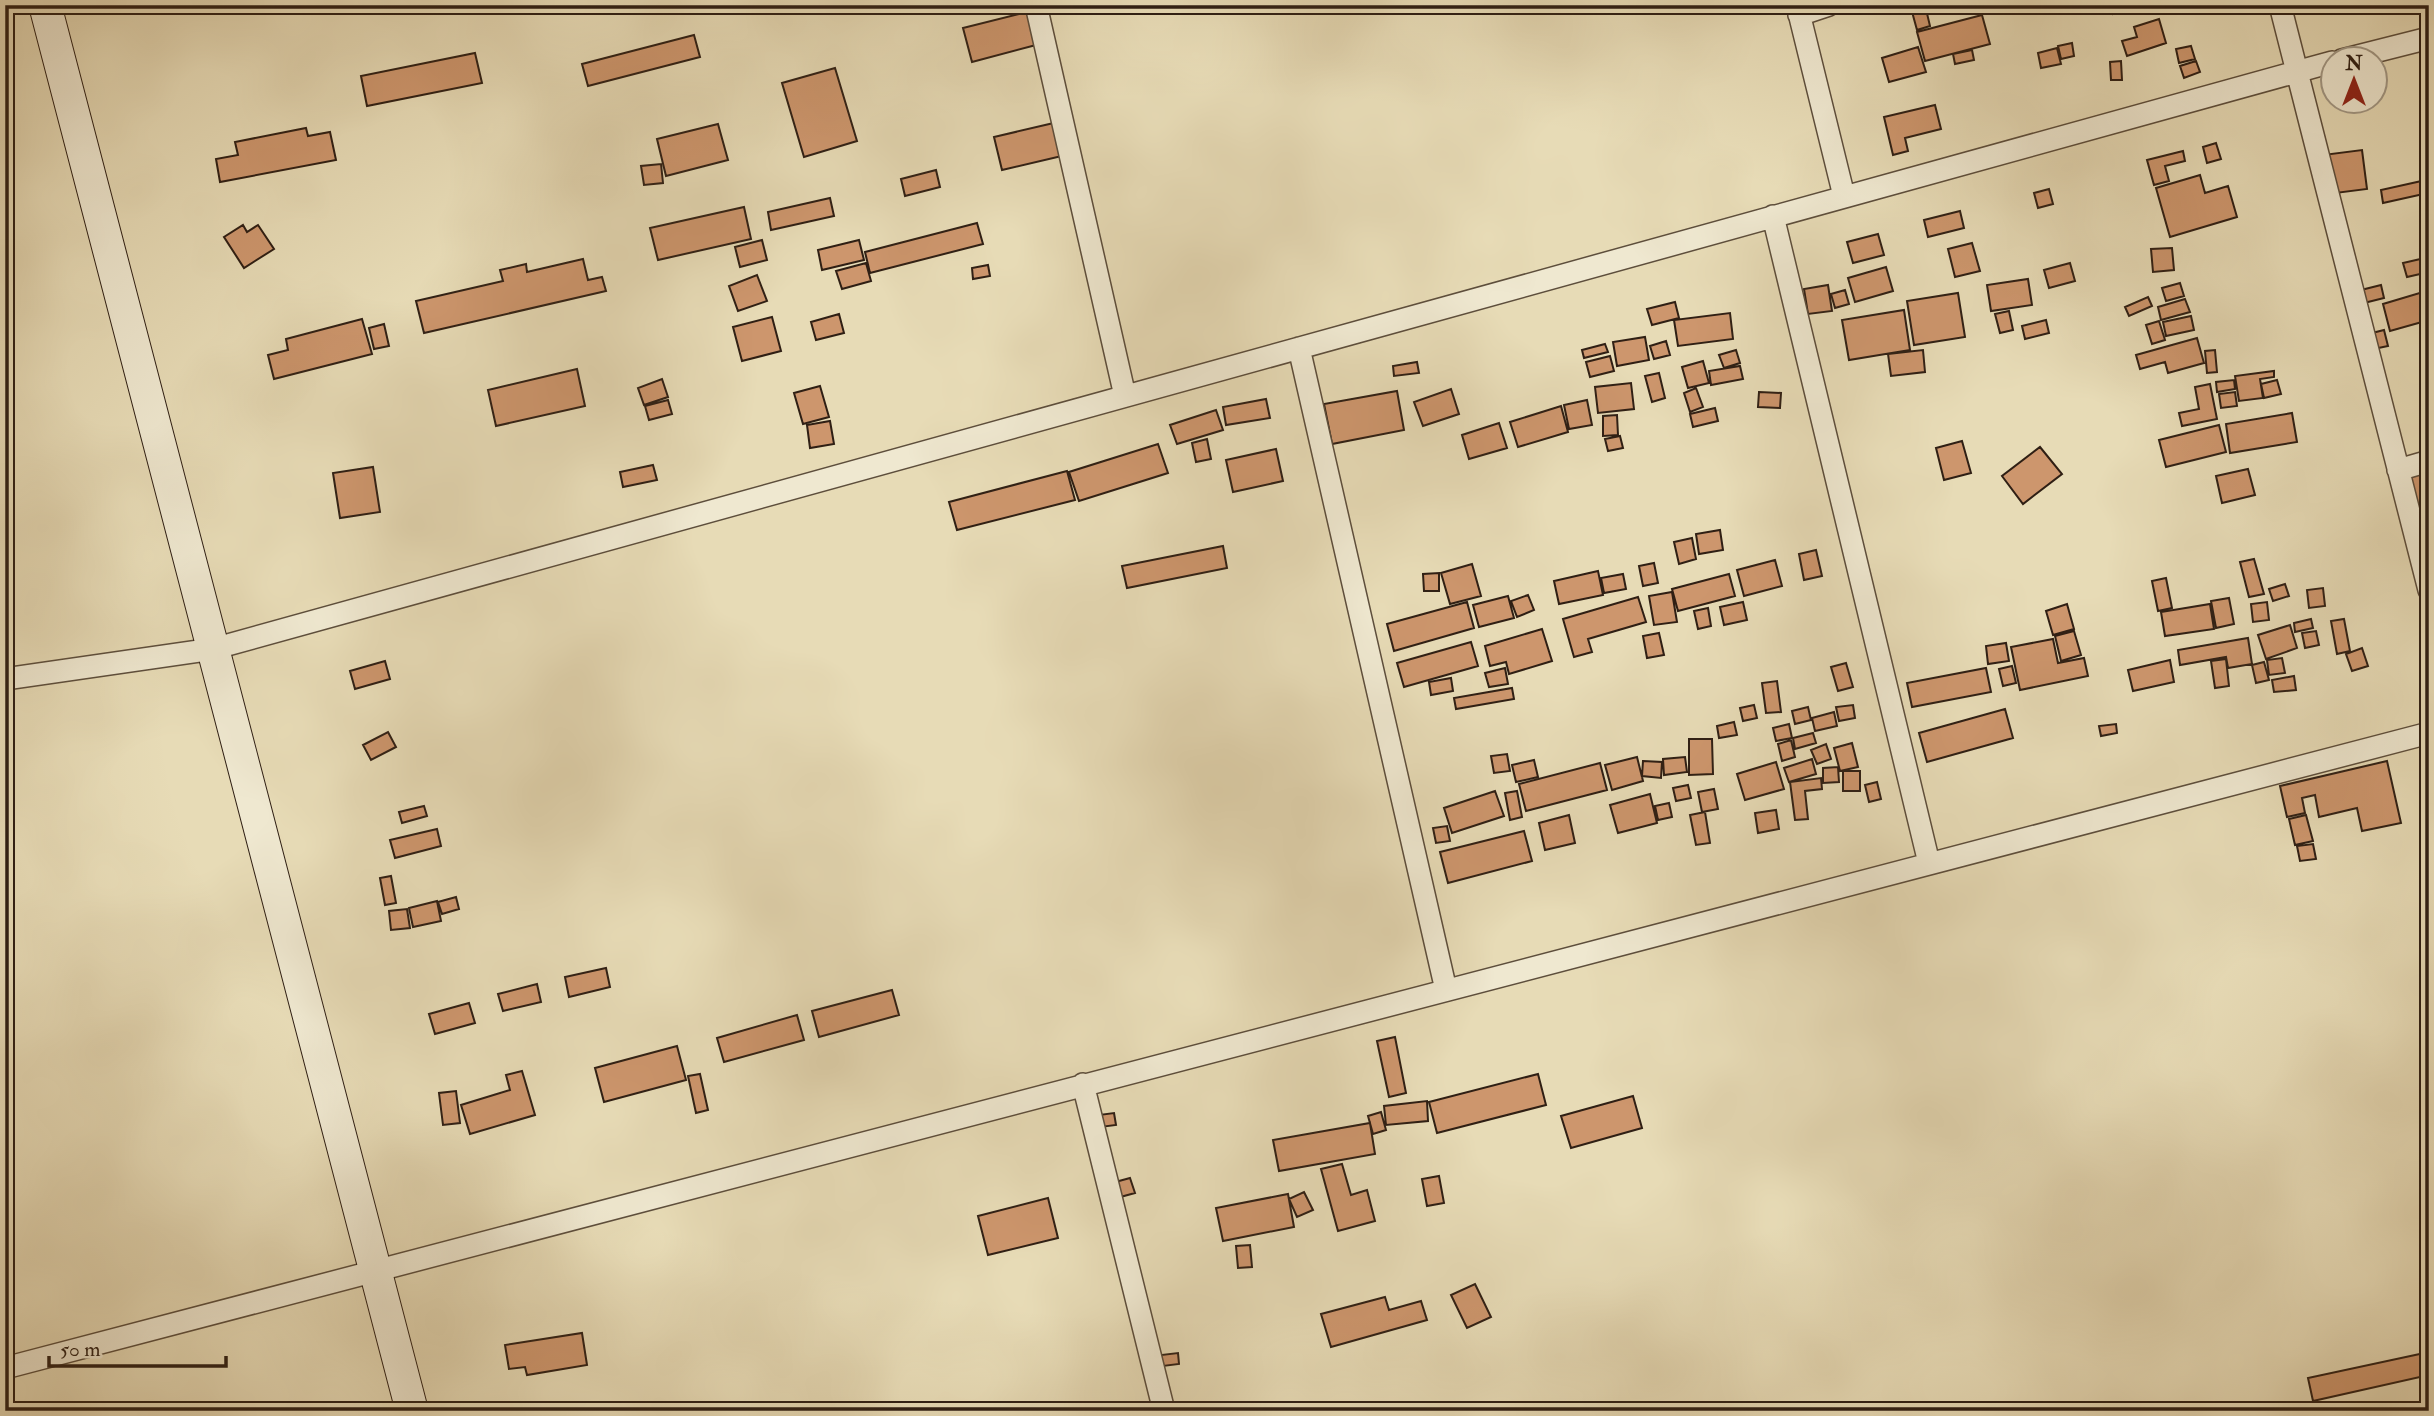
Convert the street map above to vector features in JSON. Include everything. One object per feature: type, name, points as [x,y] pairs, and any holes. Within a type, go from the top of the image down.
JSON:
[{"type":"street","points":[[45,5],[412,1411]]},
{"type":"street","points":[[1037,5],[1125,396]]},
{"type":"street","points":[[1829,5],[1798,10],[1844,197]]},
{"type":"street","points":[[2280,5],[2429,590]]},
{"type":"street","points":[[2388,48],[2429,38]]},
{"type":"street","points":[[5,679],[214,649],[2318,66]]},
{"type":"street","points":[[1773,216],[1929,863]]},
{"type":"street","points":[[1299,348],[1446,989]]},
{"type":"street","points":[[2398,470],[2429,461]]},
{"type":"street","points":[[5,1368],[2429,733]]},
{"type":"street","points":[[1083,1084],[1164,1411]]},
{"type":"building","points":[[1925,5],[1930,26],[1917,30],[1911,8]]},
{"type":"building","points":[[1996,5],[2016,5],[2016,6],[1999,13]]},
{"type":"building","points":[[2111,5],[2148,5],[2113,14]]},
{"type":"building","points":[[1027,12],[1036,45],[972,62],[963,28]]},
{"type":"building","points":[[1982,15],[1990,44],[1925,61],[1917,32]]},
{"type":"building","points":[[2159,19],[2166,43],[2127,56],[2122,41],[2137,37],[2134,27]]},
{"type":"building","points":[[694,35],[700,57],[588,86],[582,64]]},
{"type":"building","points":[[2072,43],[2074,56],[2061,59],[2058,46]]},
{"type":"building","points":[[2191,46],[2195,59],[2179,63],[2176,49]]},
{"type":"building","points":[[1918,47],[1926,72],[1889,82],[1882,58]]},
{"type":"building","points":[[2057,48],[2061,64],[2041,68],[2038,53]]},
{"type":"building","points":[[1972,50],[1974,60],[1955,64],[1953,54]]},
{"type":"building","points":[[475,53],[482,83],[367,106],[361,76]]},
{"type":"building","points":[[2121,61],[2122,80],[2111,80],[2110,62]]},
{"type":"building","points":[[2196,61],[2200,72],[2184,78],[2180,66]]},
{"type":"building","points":[[835,68],[857,141],[804,157],[782,83]]},
{"type":"building","points":[[1935,105],[1941,129],[1905,138],[1908,151],[1893,155],[1884,117]]},
{"type":"building","points":[[1058,122],[1066,155],[1002,170],[994,137]]},
{"type":"building","points":[[718,124],[728,160],[666,176],[657,139]]},
{"type":"building","points":[[306,128],[308,136],[330,132],[336,160],[220,182],[216,159],[238,155],[235,142]]},
{"type":"building","points":[[2216,143],[2221,159],[2207,163],[2203,147]]},
{"type":"building","points":[[2362,150],[2367,189],[2320,195],[2315,156]]},
{"type":"building","points":[[2183,151],[2185,161],[2165,166],[2169,181],[2154,185],[2147,160]]},
{"type":"building","points":[[661,164],[663,183],[644,185],[641,166]]},
{"type":"building","points":[[936,170],[940,187],[905,196],[901,179]]},
{"type":"building","points":[[2200,175],[2205,193],[2228,186],[2237,217],[2170,237],[2156,188]]},
{"type":"building","points":[[2426,180],[2428,193],[2383,203],[2381,190]]},
{"type":"building","points":[[2049,189],[2053,204],[2038,208],[2034,193]]},
{"type":"building","points":[[830,198],[834,216],[771,230],[768,212]]},
{"type":"building","points":[[744,207],[751,239],[658,260],[650,228]]},
{"type":"building","points":[[1960,211],[1964,228],[1928,237],[1924,220]]},
{"type":"building","points":[[977,223],[983,244],[870,273],[865,252]]},
{"type":"building","points":[[243,225],[247,232],[258,225],[274,249],[244,268],[224,237]]},
{"type":"building","points":[[1878,234],[1884,255],[1853,263],[1847,242]]},
{"type":"building","points":[[762,240],[767,260],[740,267],[735,247]]},
{"type":"building","points":[[859,240],[864,260],[822,270],[818,250]]},
{"type":"building","points":[[1972,243],[1980,271],[1955,277],[1948,249]]},
{"type":"building","points":[[2172,248],[2174,270],[2153,272],[2151,249]]},
{"type":"building","points":[[2429,257],[2429,272],[2407,277],[2403,263]]},
{"type":"building","points":[[583,259],[588,280],[602,277],[606,291],[424,333],[416,301],[503,281],[500,270],[526,264],[527,272]]},
{"type":"building","points":[[866,263],[871,281],[842,289],[836,271]]},
{"type":"building","points":[[2070,263],[2075,281],[2049,288],[2044,270]]},
{"type":"building","points":[[988,265],[990,276],[973,279],[972,268]]},
{"type":"building","points":[[1886,267],[1893,291],[1855,302],[1848,278]]},
{"type":"building","points":[[757,275],[767,301],[738,311],[729,286]]},
{"type":"building","points":[[2028,279],[2032,305],[1991,311],[1987,285]]},
{"type":"building","points":[[2180,283],[2184,296],[2166,301],[2162,288]]},
{"type":"building","points":[[1828,285],[1832,311],[1808,314],[1804,289]]},
{"type":"building","points":[[2381,285],[2384,298],[2352,306],[2349,293]]},
{"type":"building","points":[[1845,290],[1849,304],[1835,308],[1831,294]]},
{"type":"building","points":[[2423,292],[2429,320],[2390,331],[2383,304]]},
{"type":"building","points":[[1958,293],[1965,337],[1914,345],[1907,301]]},
{"type":"building","points":[[2148,297],[2152,306],[2129,316],[2125,307]]},
{"type":"building","points":[[2185,299],[2190,312],[2161,320],[2158,307]]},
{"type":"building","points":[[1675,302],[1679,318],[1652,325],[1647,309]]},
{"type":"building","points":[[1904,310],[1910,350],[1849,360],[1842,320]]},
{"type":"building","points":[[2009,311],[2013,330],[2000,333],[1995,314]]},
{"type":"building","points":[[1730,313],[1733,339],[1678,346],[1674,320]]},
{"type":"building","points":[[839,314],[844,333],[816,340],[811,322]]},
{"type":"building","points":[[2191,316],[2194,330],[2166,336],[2163,322]]},
{"type":"building","points":[[772,317],[781,351],[742,361],[733,327]]},
{"type":"building","points":[[362,319],[372,354],[274,379],[268,355],[288,350],[286,339]]},
{"type":"building","points":[[2046,320],[2049,333],[2025,339],[2022,326]]},
{"type":"building","points":[[2159,321],[2165,340],[2152,344],[2146,325]]},
{"type":"building","points":[[384,324],[389,346],[374,349],[369,328]]},
{"type":"building","points":[[2384,330],[2388,346],[2364,351],[2360,336]]},
{"type":"building","points":[[1645,337],[1649,360],[1617,366],[1613,342]]},
{"type":"building","points":[[2197,338],[2204,363],[2168,373],[2165,362],[2140,369],[2136,355]]},
{"type":"building","points":[[1666,341],[1670,355],[1654,359],[1650,346]]},
{"type":"building","points":[[1605,344],[1608,352],[1584,358],[1582,350]]},
{"type":"building","points":[[1736,350],[1740,363],[1724,368],[1719,355]]},
{"type":"building","points":[[1923,350],[1925,372],[1891,376],[1888,354]]},
{"type":"building","points":[[2215,350],[2217,372],[2207,373],[2205,351]]},
{"type":"building","points":[[1610,356],[1614,371],[1590,377],[1586,362]]},
{"type":"building","points":[[1703,361],[1709,383],[1688,388],[1682,367]]},
{"type":"building","points":[[1417,362],[1419,373],[1394,376],[1393,366]]},
{"type":"building","points":[[1740,366],[1743,379],[1711,385],[1709,371]]},
{"type":"building","points":[[577,369],[585,406],[496,426],[488,390]]},
{"type":"building","points":[[2274,371],[2274,377],[2260,379],[2263,398],[2239,401],[2235,376]]},
{"type":"building","points":[[1659,373],[1665,398],[1652,402],[1645,376]]},
{"type":"building","points":[[662,379],[668,397],[644,405],[638,388]]},
{"type":"building","points":[[2234,380],[2235,389],[2217,392],[2216,382]]},
{"type":"building","points":[[2277,380],[2281,394],[2264,398],[2261,384]]},
{"type":"building","points":[[1631,383],[1634,409],[1598,413],[1595,387]]},
{"type":"building","points":[[2210,384],[2217,419],[2182,426],[2179,413],[2199,409],[2195,387]]},
{"type":"building","points":[[820,386],[829,417],[803,424],[794,393]]},
{"type":"building","points":[[1696,388],[1703,407],[1690,412],[1684,393]]},
{"type":"building","points":[[1451,389],[1459,414],[1423,426],[1414,402]]},
{"type":"building","points":[[1397,391],[1404,430],[1332,444],[1324,404]]},
{"type":"building","points":[[1759,392],[1781,393],[1780,408],[1758,407]]},
{"type":"building","points":[[2235,392],[2237,406],[2221,408],[2219,394]]},
{"type":"building","points":[[1266,399],[1270,418],[1226,425],[1223,407]]},
{"type":"building","points":[[668,400],[672,414],[649,420],[645,406]]},
{"type":"building","points":[[1587,400],[1592,425],[1569,429],[1564,405]]},
{"type":"building","points":[[1561,406],[1568,432],[1518,447],[1510,422]]},
{"type":"building","points":[[1715,408],[1718,421],[1693,427],[1690,414]]},
{"type":"building","points":[[1216,410],[1223,430],[1177,444],[1170,425]]},
{"type":"building","points":[[2292,413],[2297,442],[2230,453],[2226,424]]},
{"type":"building","points":[[1617,415],[1618,435],[1603,436],[1603,416]]},
{"type":"building","points":[[830,421],[834,444],[810,448],[807,425]]},
{"type":"building","points":[[1499,423],[1507,448],[1469,459],[1462,435]]},
{"type":"building","points":[[2219,425],[2226,452],[2166,467],[2159,440]]},
{"type":"building","points":[[1620,436],[1623,448],[1608,451],[1605,439]]},
{"type":"building","points":[[1207,439],[1211,459],[1196,462],[1192,443]]},
{"type":"building","points":[[1962,441],[1971,473],[1944,480],[1936,448]]},
{"type":"building","points":[[1158,444],[1168,473],[1079,501],[1069,472]]},
{"type":"building","points":[[2040,447],[2062,474],[2023,504],[2002,476]]},
{"type":"building","points":[[1276,449],[1283,481],[1233,492],[1226,460]]},
{"type":"building","points":[[653,465],[657,480],[623,487],[620,472]]},
{"type":"building","points":[[373,467],[380,512],[340,518],[333,473]]},
{"type":"building","points":[[2248,469],[2255,495],[2222,503],[2216,476]]},
{"type":"building","points":[[1067,471],[1075,500],[957,530],[949,502]]},
{"type":"building","points":[[2429,471],[2429,542],[2414,545],[2400,477]]},
{"type":"building","points":[[1720,530],[1723,550],[1699,554],[1696,534]]},
{"type":"building","points":[[1692,538],[1696,559],[1679,564],[1674,542]]},
{"type":"building","points":[[1223,546],[1227,568],[1127,588],[1122,566]]},
{"type":"building","points":[[1816,550],[1822,576],[1804,580],[1799,554]]},
{"type":"building","points":[[2254,559],[2264,594],[2249,597],[2240,562]]},
{"type":"building","points":[[1775,560],[1782,586],[1744,596],[1737,570]]},
{"type":"building","points":[[1654,563],[1658,583],[1643,586],[1639,566]]},
{"type":"building","points":[[1472,564],[1481,596],[1450,604],[1441,573]]},
{"type":"building","points":[[1598,571],[1603,595],[1559,604],[1554,581]]},
{"type":"building","points":[[1439,573],[1439,591],[1424,591],[1423,574]]},
{"type":"building","points":[[1623,574],[1626,589],[1604,593],[1601,578]]},
{"type":"building","points":[[1729,574],[1735,596],[1678,611],[1672,589]]},
{"type":"building","points":[[2166,578],[2172,608],[2158,611],[2152,581]]},
{"type":"building","points":[[2285,584],[2289,596],[2273,601],[2269,589]]},
{"type":"building","points":[[2323,588],[2325,606],[2309,608],[2307,590]]},
{"type":"building","points":[[1672,592],[1677,622],[1654,625],[1649,596]]},
{"type":"building","points":[[1528,595],[1534,610],[1517,617],[1511,601]]},
{"type":"building","points":[[1508,596],[1514,618],[1479,627],[1473,605]]},
{"type":"building","points":[[1638,597],[1646,622],[1588,639],[1592,652],[1574,657],[1563,619]]},
{"type":"building","points":[[2229,598],[2234,624],[2216,628],[2211,601]]},
{"type":"building","points":[[1467,602],[1474,628],[1394,651],[1387,624]]},
{"type":"building","points":[[1743,602],[1747,620],[1724,625],[1720,607]]},
{"type":"building","points":[[2267,602],[2269,620],[2253,622],[2251,604]]},
{"type":"building","points":[[2067,604],[2074,629],[2053,635],[2046,611]]},
{"type":"building","points":[[2210,604],[2214,629],[2165,636],[2161,612]]},
{"type":"building","points":[[1708,608],[1711,626],[1698,629],[1694,611]]},
{"type":"building","points":[[2311,619],[2313,628],[2295,632],[2294,623]]},
{"type":"building","points":[[2344,619],[2350,651],[2337,654],[2331,621]]},
{"type":"building","points":[[2290,625],[2297,648],[2266,659],[2258,635]]},
{"type":"building","points":[[1542,629],[1552,661],[1509,674],[1506,662],[1490,666],[1485,646]]},
{"type":"building","points":[[2074,631],[2081,655],[2061,661],[2055,636]]},
{"type":"building","points":[[2316,631],[2319,645],[2305,648],[2302,633]]},
{"type":"building","points":[[1659,633],[1664,655],[1647,658],[1643,636]]},
{"type":"building","points":[[2248,638],[2252,664],[2228,668],[2226,657],[2180,665],[2178,650]]},
{"type":"building","points":[[2053,639],[2058,663],[2084,658],[2088,676],[2020,690],[2011,647]]},
{"type":"building","points":[[1471,642],[1478,666],[1404,687],[1397,663]]},
{"type":"building","points":[[2006,643],[2009,661],[1988,664],[1986,646]]},
{"type":"building","points":[[2362,648],[2368,666],[2352,671],[2346,654]]},
{"type":"building","points":[[2282,658],[2285,673],[2269,675],[2267,660]]},
{"type":"building","points":[[2226,659],[2229,686],[2215,688],[2211,661]]},
{"type":"building","points":[[2170,660],[2174,682],[2133,691],[2128,670]]},
{"type":"building","points":[[385,661],[390,679],[355,689],[350,671]]},
{"type":"building","points":[[2264,662],[2269,680],[2256,683],[2252,665]]},
{"type":"building","points":[[1846,663],[1853,687],[1838,691],[1831,667]]},
{"type":"building","points":[[2012,666],[2016,683],[2003,686],[1999,669]]},
{"type":"building","points":[[1505,668],[1508,684],[1489,687],[1485,673]]},
{"type":"building","points":[[1986,668],[1991,692],[1912,707],[1907,683]]},
{"type":"building","points":[[2294,676],[2296,690],[2274,692],[2272,680]]},
{"type":"building","points":[[1451,678],[1453,691],[1431,695],[1429,682]]},
{"type":"building","points":[[1777,681],[1781,712],[1766,713],[1762,683]]},
{"type":"building","points":[[1512,688],[1514,699],[1456,709],[1454,698]]},
{"type":"building","points":[[1754,705],[1757,718],[1743,721],[1740,708]]},
{"type":"building","points":[[1853,705],[1855,718],[1839,721],[1836,707]]},
{"type":"building","points":[[1808,707],[1811,720],[1795,724],[1792,711]]},
{"type":"building","points":[[2005,709],[2013,738],[1927,762],[1919,733]]},
{"type":"building","points":[[1834,712],[1837,726],[1815,731],[1812,718]]},
{"type":"building","points":[[1734,722],[1737,735],[1719,738],[1717,726]]},
{"type":"building","points":[[1789,724],[1792,738],[1776,741],[1773,728]]},
{"type":"building","points":[[2116,724],[2117,733],[2101,736],[2099,726]]},
{"type":"building","points":[[388,732],[396,747],[371,760],[363,745]]},
{"type":"building","points":[[1813,733],[1816,743],[1795,749],[1793,738]]},
{"type":"building","points":[[1689,739],[1712,739],[1713,774],[1689,775]]},
{"type":"building","points":[[1791,740],[1795,757],[1782,761],[1778,744]]},
{"type":"building","points":[[1852,743],[1858,767],[1840,771],[1834,748]]},
{"type":"building","points":[[1826,744],[1831,759],[1817,764],[1811,750]]},
{"type":"building","points":[[1507,754],[1510,771],[1494,773],[1491,756]]},
{"type":"building","points":[[1637,757],[1643,781],[1612,790],[1605,765]]},
{"type":"building","points":[[1685,757],[1687,772],[1664,775],[1663,759]]},
{"type":"building","points":[[1812,759],[1816,774],[1789,782],[1784,768]]},
{"type":"building","points":[[1534,760],[1538,777],[1516,782],[1512,765]]},
{"type":"building","points":[[1643,761],[1662,762],[1661,778],[1642,776]]},
{"type":"building","points":[[2387,761],[2401,823],[2362,831],[2357,808],[2319,817],[2315,795],[2302,798],[2305,813],[2287,817],[2280,786]]},
{"type":"building","points":[[1776,762],[1784,789],[1745,800],[1737,774]]},
{"type":"building","points":[[1600,763],[1607,790],[1526,811],[1519,784]]},
{"type":"building","points":[[1838,767],[1839,782],[1823,783],[1823,768]]},
{"type":"building","points":[[1843,771],[1860,771],[1860,791],[1843,791]]},
{"type":"building","points":[[1821,778],[1822,789],[1805,791],[1808,819],[1795,820],[1790,782]]},
{"type":"building","points":[[1877,782],[1881,799],[1869,802],[1865,785]]},
{"type":"building","points":[[1688,785],[1691,798],[1676,801],[1673,788]]},
{"type":"building","points":[[1714,789],[1718,809],[1702,812],[1698,792]]},
{"type":"building","points":[[1495,791],[1504,816],[1452,833],[1444,808]]},
{"type":"building","points":[[1517,791],[1522,817],[1510,820],[1505,793]]},
{"type":"building","points":[[1650,794],[1657,823],[1618,833],[1610,805]]},
{"type":"building","points":[[1669,803],[1672,817],[1658,820],[1655,806]]},
{"type":"building","points":[[424,806],[427,816],[402,823],[399,812]]},
{"type":"building","points":[[1776,810],[1779,829],[1758,833],[1755,813]]},
{"type":"building","points":[[1705,812],[1710,843],[1696,845],[1690,815]]},
{"type":"building","points":[[1569,815],[1575,843],[1545,850],[1539,823]]},
{"type":"building","points":[[2306,815],[2313,841],[2295,845],[2289,819]]},
{"type":"building","points":[[1447,826],[1450,841],[1436,843],[1433,828]]},
{"type":"building","points":[[437,829],[441,846],[395,858],[390,840]]},
{"type":"building","points":[[1524,831],[1532,861],[1448,883],[1440,852]]},
{"type":"building","points":[[2313,844],[2316,859],[2300,861],[2297,846]]},
{"type":"building","points":[[391,876],[396,903],[385,905],[380,878]]},
{"type":"building","points":[[456,897],[459,909],[442,914],[438,902]]},
{"type":"building","points":[[437,901],[441,921],[413,927],[409,908]]},
{"type":"building","points":[[407,909],[410,928],[391,930],[389,911]]},
{"type":"building","points":[[606,968],[610,987],[569,997],[565,977]]},
{"type":"building","points":[[537,984],[541,1002],[503,1011],[498,994]]},
{"type":"building","points":[[892,990],[899,1015],[819,1037],[812,1011]]},
{"type":"building","points":[[469,1003],[475,1023],[435,1034],[429,1014]]},
{"type":"building","points":[[797,1015],[804,1040],[724,1062],[717,1038]]},
{"type":"building","points":[[1395,1037],[1406,1093],[1389,1097],[1377,1041]]},
{"type":"building","points":[[677,1046],[686,1080],[604,1102],[595,1068]]},
{"type":"building","points":[[522,1071],[535,1115],[470,1134],[461,1105],[510,1090],[506,1075]]},
{"type":"building","points":[[700,1074],[708,1110],[696,1113],[688,1076]]},
{"type":"building","points":[[1538,1074],[1546,1105],[1437,1133],[1429,1102]]},
{"type":"building","points":[[456,1091],[460,1123],[443,1125],[439,1093]]},
{"type":"building","points":[[1633,1096],[1642,1128],[1571,1148],[1561,1116]]},
{"type":"building","points":[[1427,1101],[1428,1121],[1386,1125],[1384,1106]]},
{"type":"building","points":[[1381,1112],[1386,1130],[1373,1134],[1368,1116]]},
{"type":"building","points":[[1114,1113],[1116,1125],[1093,1128],[1091,1116]]},
{"type":"building","points":[[1370,1123],[1375,1154],[1279,1171],[1273,1140]]},
{"type":"building","points":[[1342,1164],[1351,1195],[1367,1190],[1375,1221],[1338,1231],[1321,1169]]},
{"type":"building","points":[[1439,1176],[1444,1203],[1427,1206],[1422,1179]]},
{"type":"building","points":[[1130,1178],[1135,1193],[1113,1199],[1108,1184]]},
{"type":"building","points":[[1304,1192],[1313,1210],[1297,1217],[1289,1199]]},
{"type":"building","points":[[1288,1194],[1294,1227],[1223,1241],[1216,1208]]},
{"type":"building","points":[[1048,1198],[1058,1238],[988,1255],[978,1216]]},
{"type":"building","points":[[1250,1245],[1252,1267],[1238,1268],[1236,1246]]},
{"type":"building","points":[[1475,1284],[1491,1317],[1467,1328],[1451,1295]]},
{"type":"building","points":[[1385,1297],[1389,1310],[1421,1301],[1427,1320],[1331,1347],[1321,1314]]},
{"type":"building","points":[[582,1333],[587,1365],[527,1375],[525,1367],[509,1369],[505,1345]]},
{"type":"building","points":[[2429,1352],[2429,1375],[2313,1401],[2308,1378]]},
{"type":"building","points":[[1178,1353],[1179,1364],[1163,1366],[1161,1355]]}]
